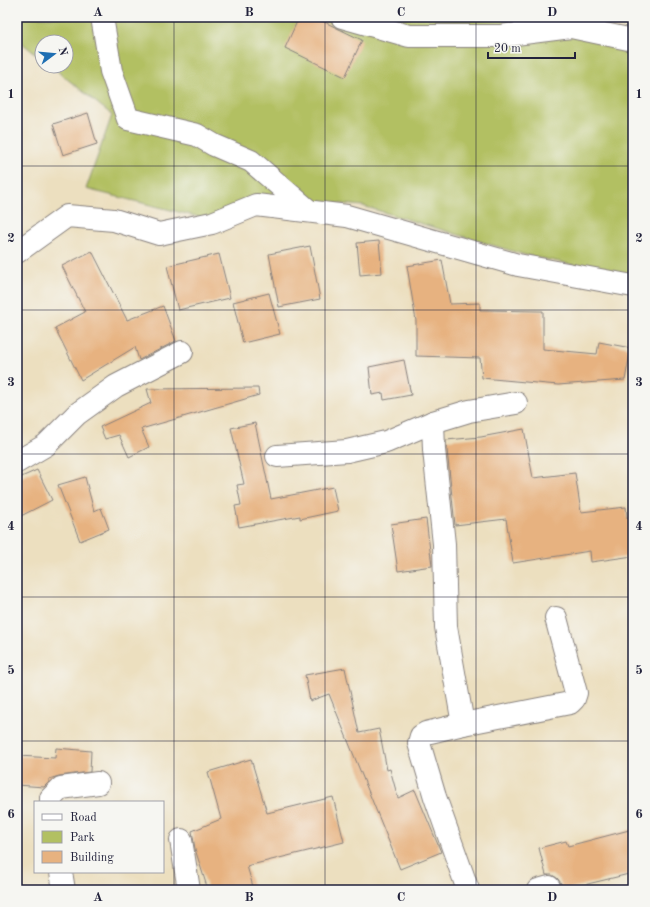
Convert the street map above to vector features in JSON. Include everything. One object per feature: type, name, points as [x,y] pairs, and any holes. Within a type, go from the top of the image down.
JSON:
[{"type":"street","points":[[102,17],[111,71],[128,119],[198,135],[214,145],[250,161],[308,210]]},
{"type":"street","points":[[342,17],[409,36],[501,36],[571,27],[612,34],[633,40]]},
{"type":"street","points":[[17,252],[67,216],[114,220],[159,234],[212,223],[256,205],[308,210],[347,216],[518,265],[633,286]]},
{"type":"street","points":[[17,462],[46,445],[77,414],[116,386],[182,352]]},
{"type":"street","points":[[278,456],[347,451],[386,442],[433,422],[469,411],[516,404]]},
{"type":"street","points":[[433,422],[434,450],[444,544],[446,627],[463,724]]},
{"type":"street","points":[[468,890],[435,797],[419,743],[421,736],[426,733],[463,724],[570,703],[574,699],[576,693],[556,618]]},
{"type":"street","points":[[51,801],[51,798],[55,792],[61,788],[98,783]]},
{"type":"street","points":[[181,840],[189,890]]},
{"type":"street","points":[[62,873],[64,890]]},
{"type":"green space","points":[[17,17],[504,17],[633,47],[633,277],[525,255],[363,206],[274,197],[207,219],[86,189],[112,115],[61,74],[74,74],[74,34],[34,34],[34,53],[17,39]]},
{"type":"building","points":[[299,17],[314,17],[362,40],[345,77],[285,48]]},
{"type":"building","points":[[88,113],[97,144],[63,155],[53,124]]},
{"type":"building","points":[[379,241],[382,273],[360,275],[357,243]]},
{"type":"building","points":[[310,246],[320,299],[279,307],[269,254]]},
{"type":"building","points":[[92,251],[127,320],[163,306],[176,341],[139,360],[135,347],[81,380],[55,328],[85,312],[62,266]]},
{"type":"building","points":[[219,254],[230,298],[178,310],[167,266]]},
{"type":"building","points":[[442,260],[450,304],[480,303],[480,310],[543,311],[543,349],[597,354],[599,342],[631,348],[625,380],[558,385],[482,378],[480,358],[416,356],[416,321],[407,266]]},
{"type":"building","points":[[269,293],[280,334],[243,343],[233,302]]},
{"type":"building","points":[[404,360],[411,395],[384,400],[383,393],[372,395],[369,367]]},
{"type":"building","points":[[258,388],[259,395],[141,429],[149,447],[129,457],[119,435],[105,439],[100,427],[151,403],[147,389]]},
{"type":"building","points":[[255,423],[271,499],[333,487],[338,511],[300,519],[300,516],[239,527],[235,506],[241,505],[237,485],[244,484],[231,428]]},
{"type":"building","points":[[524,429],[533,478],[575,473],[581,512],[626,507],[627,518],[633,517],[633,556],[591,562],[590,551],[513,563],[506,519],[455,525],[446,440],[481,437]]},
{"type":"building","points":[[37,470],[52,500],[17,518],[17,479]]},
{"type":"building","points":[[85,477],[94,511],[101,508],[109,529],[80,541],[58,485]]},
{"type":"building","points":[[426,519],[432,566],[398,571],[391,524]]},
{"type":"building","points":[[345,668],[359,733],[379,729],[387,770],[390,769],[398,798],[415,790],[441,852],[400,869],[329,694],[310,701],[305,675]]},
{"type":"building","points":[[56,748],[91,751],[90,772],[59,776],[49,779],[49,782],[44,787],[17,785],[17,756],[55,758]]},
{"type":"building","points":[[251,759],[267,813],[333,797],[344,842],[247,866],[254,890],[208,890],[195,849],[192,831],[221,819],[208,772]]},
{"type":"building","points":[[633,829],[633,873],[563,890],[561,890],[561,883],[557,878],[552,875],[546,875],[539,848],[566,841],[568,846]]}]
